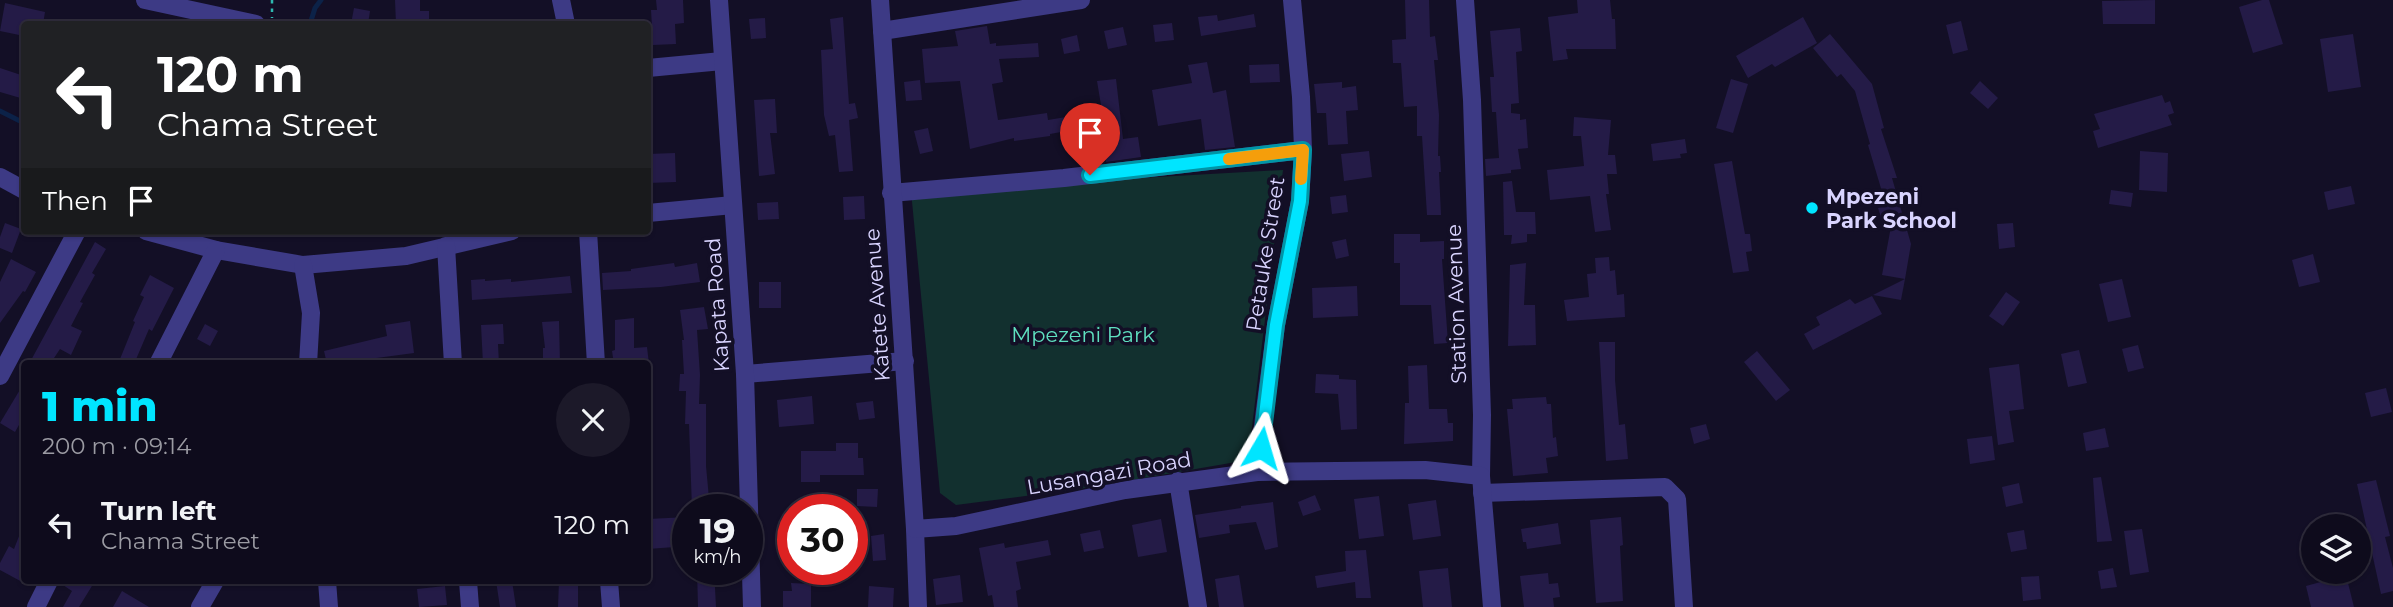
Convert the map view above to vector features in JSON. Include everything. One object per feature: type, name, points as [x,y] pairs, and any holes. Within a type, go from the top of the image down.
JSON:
[{"type":"street","points":[[145,0],[242,21]]},
{"type":"street","points":[[561,0],[565,21]]},
{"type":"street","name":"Kapata Road","points":[[719,0],[745,374],[752,607]]},
{"type":"street","name":"Katete Avenue","points":[[880,0],[891,193],[905,361],[918,607]]},
{"type":"street","points":[[882,31],[1081,0]]},
{"type":"street","name":"Petauke Street","points":[[1257,472],[1276,325],[1300,201],[1303,150],[1301,97],[1292,0]]},
{"type":"street","name":"Station Avenue","points":[[1465,0],[1474,155],[1482,415],[1481,485],[1492,607]]},
{"type":"street","points":[[651,68],[723,61]]},
{"type":"street","points":[[891,193],[1064,178],[1303,150]]},
{"type":"street","points":[[0,177],[21,188]]},
{"type":"street","points":[[651,213],[733,205]]},
{"type":"street","points":[[0,376],[76,235]]},
{"type":"street","points":[[161,235],[216,250],[303,265],[406,256],[494,235]]},
{"type":"street","points":[[588,235],[596,360]]},
{"type":"street","points":[[446,246],[453,360]]},
{"type":"street","points":[[160,360],[216,250]]},
{"type":"street","points":[[303,265],[311,313],[308,360]]},
{"type":"street","points":[[745,374],[905,361]]},
{"type":"street","name":"Lusangazi Road","points":[[915,529],[956,526],[1178,481],[1257,472],[1425,470],[1481,485],[1665,486],[1677,499],[1684,607]]},
{"type":"street","points":[[1178,481],[1198,607]]},
{"type":"street","points":[[36,607],[48,584]]},
{"type":"street","points":[[200,607],[213,584]]},
{"type":"street","points":[[327,584],[329,607]]},
{"type":"street","points":[[468,584],[470,607]]},
{"type":"street","points":[[609,584],[611,607]]},
{"type":"path","points":[[272,0],[272,21]]},
{"type":"green space","name":"Mpezeni Park","points":[[1283,170],[1248,460],[1079,489],[956,505],[940,493],[911,191]]},
{"type":"building","points":[[395,0],[420,0],[420,11],[429,11],[429,21],[396,21]]},
{"type":"building","points":[[656,0],[683,0],[684,23],[675,24],[676,44],[653,45],[651,10],[657,10]]},
{"type":"building","points":[[1405,0],[1429,0],[1430,37],[1435,36],[1438,60],[1434,60],[1439,115],[1441,215],[1427,215],[1422,136],[1417,136],[1417,106],[1404,107],[1401,63],[1393,63],[1392,40],[1406,39]]},
{"type":"building","points":[[1577,0],[1610,0],[1612,19],[1615,19],[1616,49],[1566,49],[1568,59],[1553,61],[1548,17],[1578,13]]},
{"type":"building","points":[[2155,0],[2155,24],[2103,24],[2102,1]]},
{"type":"building","points":[[2269,0],[2283,44],[2253,53],[2239,7]]},
{"type":"building","points":[[5,3],[45,12],[44,21],[21,21],[21,35],[0,31]]},
{"type":"building","points":[[354,8],[370,11],[368,21],[352,21]]},
{"type":"building","points":[[1254,14],[1256,27],[1201,36],[1198,17],[1217,15],[1218,21]]},
{"type":"building","points":[[843,17],[849,104],[855,103],[858,118],[849,120],[853,171],[839,172],[835,135],[829,136],[824,115],[821,50],[833,49],[830,19]]},
{"type":"building","points":[[1803,17],[1817,43],[1775,67],[1772,64],[1748,78],[1736,56]]},
{"type":"building","points":[[765,18],[766,38],[751,39],[749,19]]},
{"type":"building","points":[[1961,21],[1968,50],[1953,54],[1946,25]]},
{"type":"building","points":[[1172,23],[1174,40],[1155,42],[1153,25]]},
{"type":"building","points":[[987,26],[990,44],[996,43],[996,46],[1038,43],[1039,57],[999,59],[1003,82],[992,84],[998,120],[1047,113],[1048,120],[1102,111],[1097,81],[1116,79],[1123,139],[1138,137],[1141,157],[1106,162],[1100,125],[1050,136],[1014,141],[1014,138],[970,149],[960,81],[925,83],[922,49],[958,46],[955,31]]},
{"type":"building","points":[[1123,27],[1127,45],[1108,49],[1104,31]]},
{"type":"building","points":[[1520,28],[1522,51],[1516,52],[1519,103],[1511,104],[1511,113],[1520,114],[1520,120],[1526,119],[1528,148],[1518,149],[1521,169],[1486,176],[1485,159],[1499,158],[1496,112],[1492,112],[1490,77],[1494,77],[1490,31]]},
{"type":"building","points":[[1830,34],[1872,84],[1884,128],[1881,129],[1897,178],[1892,178],[1911,244],[1905,279],[1882,275],[1892,221],[1883,224],[1878,208],[1886,205],[1855,91],[1841,74],[1837,77],[1813,48]]},
{"type":"building","points":[[2353,34],[2361,87],[2328,92],[2320,39]]},
{"type":"building","points":[[1077,35],[1080,51],[1064,54],[1061,39]]},
{"type":"building","points":[[1207,62],[1213,93],[1226,90],[1235,147],[1205,150],[1201,119],[1158,126],[1152,90],[1192,83],[1188,65]]},
{"type":"building","points":[[1279,64],[1280,82],[1250,83],[1249,65]]},
{"type":"building","points":[[0,68],[21,75],[21,98],[0,92]]},
{"type":"building","points":[[1731,79],[1748,84],[1733,133],[1716,128]]},
{"type":"building","points":[[920,80],[922,100],[906,101],[904,82]]},
{"type":"building","points":[[1980,81],[1998,98],[1988,109],[1970,93]]},
{"type":"building","points":[[1342,82],[1342,88],[1356,86],[1358,110],[1346,111],[1348,144],[1328,145],[1326,113],[1317,113],[1314,84]]},
{"type":"building","points":[[2162,95],[2165,103],[2170,101],[2174,113],[2168,115],[2172,125],[2098,148],[2093,131],[2100,129],[2094,114]]},
{"type":"building","points":[[775,99],[777,133],[770,133],[775,174],[759,176],[754,100]]},
{"type":"building","points":[[1574,117],[1611,120],[1608,155],[1615,155],[1617,174],[1607,174],[1609,194],[1606,194],[1611,230],[1595,232],[1590,196],[1550,200],[1547,170],[1584,166],[1581,136],[1573,136]]},
{"type":"building","points":[[928,128],[933,151],[920,154],[914,131]]},
{"type":"building","points":[[1685,139],[1687,153],[1680,154],[1681,158],[1653,161],[1651,144]]},
{"type":"building","points":[[1369,151],[1372,177],[1344,181],[1341,154]]},
{"type":"building","points":[[2140,151],[2168,153],[2167,192],[2139,190]]},
{"type":"building","points":[[675,153],[676,182],[651,183],[651,154]]},
{"type":"building","points":[[1732,161],[1745,234],[1750,234],[1752,251],[1746,252],[1749,271],[1733,273],[1714,164]]},
{"type":"building","points":[[1512,181],[1516,212],[1535,212],[1536,234],[1527,234],[1527,242],[1511,244],[1512,235],[1504,235],[1503,182]]},
{"type":"building","points":[[2351,186],[2355,204],[2328,210],[2324,192]]},
{"type":"building","points":[[2111,190],[2133,193],[2131,207],[2109,204]]},
{"type":"building","points":[[1346,195],[1348,212],[1332,214],[1330,197]]},
{"type":"building","points":[[864,196],[865,219],[844,220],[843,197]]},
{"type":"building","points":[[778,202],[779,219],[758,220],[757,203]]},
{"type":"building","points":[[5,223],[21,229],[12,253],[0,248],[0,237]]},
{"type":"building","points":[[2013,223],[2015,247],[1999,249],[1997,224]]},
{"type":"building","points":[[1394,234],[1420,234],[1420,242],[1444,241],[1442,259],[1448,343],[1434,344],[1431,305],[1400,305],[1400,263],[1394,263]]},
{"type":"building","points":[[1346,239],[1349,256],[1336,259],[1332,242]]},
{"type":"building","points":[[95,242],[106,249],[92,273],[95,275],[71,326],[82,331],[71,355],[60,349],[53,360],[31,360]]},
{"type":"building","points":[[2313,254],[2320,282],[2299,287],[2292,260]]},
{"type":"building","points":[[1609,257],[1610,271],[1615,270],[1617,295],[1624,294],[1625,317],[1567,321],[1564,300],[1589,297],[1587,274],[1596,273],[1595,258]]},
{"type":"building","points":[[11,259],[36,272],[25,292],[23,291],[0,323],[0,282]]},
{"type":"building","points":[[674,263],[675,267],[697,263],[700,282],[603,290],[602,273]]},
{"type":"building","points":[[1526,263],[1524,305],[1535,305],[1536,345],[1508,346],[1510,265]]},
{"type":"building","points":[[150,275],[174,288],[152,331],[149,329],[136,360],[120,360],[144,297],[140,295]]},
{"type":"building","points":[[570,276],[572,293],[472,300],[471,280],[511,279],[511,282]]},
{"type":"building","points":[[1905,279],[1901,300],[1873,295]]},
{"type":"building","points":[[2122,279],[2131,317],[2108,322],[2099,284]]},
{"type":"building","points":[[759,282],[781,282],[781,308],[759,308]]},
{"type":"building","points":[[1357,286],[1358,316],[1313,318],[1312,288]]},
{"type":"building","points":[[2006,292],[2020,302],[2003,326],[1989,316]]},
{"type":"building","points":[[1872,296],[1882,314],[1813,350],[1804,334],[1820,325],[1816,317],[1850,299],[1855,304]]},
{"type":"building","points":[[704,307],[708,329],[697,330],[699,404],[706,404],[709,494],[691,494],[689,424],[685,424],[686,391],[679,391],[680,374],[684,374],[684,340],[680,310]]},
{"type":"building","points":[[634,318],[634,348],[647,347],[649,360],[613,360],[615,320]]},
{"type":"building","points":[[410,321],[414,353],[369,360],[326,360],[324,351],[387,336],[385,325]]},
{"type":"building","points":[[559,321],[560,360],[543,360],[545,348],[542,322]]},
{"type":"building","points":[[205,324],[218,331],[210,346],[197,339]]},
{"type":"building","points":[[503,324],[504,344],[498,344],[499,360],[483,360],[481,325]]},
{"type":"building","points":[[1599,342],[1615,342],[1619,425],[1625,424],[1628,459],[1606,461]]},
{"type":"building","points":[[2138,345],[2144,368],[2128,372],[2122,349]]},
{"type":"building","points":[[2079,350],[2087,383],[2068,387],[2061,354]]},
{"type":"building","points":[[1757,351],[1790,390],[1776,401],[1744,362]]},
{"type":"building","points":[[2019,364],[2024,409],[2009,411],[2014,442],[1998,445],[1989,368]]},
{"type":"building","points":[[1427,365],[1429,409],[1447,409],[1448,423],[1453,423],[1453,441],[1404,444],[1405,403],[1409,403],[1408,366]]},
{"type":"building","points":[[1316,374],[1339,375],[1339,379],[1356,380],[1357,429],[1341,430],[1338,394],[1315,393]]},
{"type":"building","points":[[21,388],[21,421],[15,432],[0,423]]},
{"type":"building","points":[[2386,388],[2392,412],[2371,417],[2365,393]]},
{"type":"building","points":[[812,396],[814,424],[779,427],[777,400]]},
{"type":"building","points":[[1546,397],[1547,404],[1551,404],[1553,438],[1556,437],[1558,456],[1546,458],[1548,473],[1513,476],[1507,409],[1513,409],[1512,399]]},
{"type":"building","points":[[873,401],[875,418],[859,420],[856,403]]},
{"type":"building","points":[[1706,424],[1710,439],[1694,444],[1690,428]]},
{"type":"building","points":[[2105,428],[2109,447],[2086,451],[2083,433]]},
{"type":"building","points":[[1992,436],[1995,460],[1970,464],[1967,439]]},
{"type":"building","points":[[836,443],[858,443],[858,458],[863,458],[864,475],[820,475],[820,482],[801,482],[801,451],[836,451]]},
{"type":"building","points":[[2101,477],[2112,541],[2097,542],[2093,478]]},
{"type":"building","points":[[2376,480],[2390,536],[2385,537],[2393,568],[2393,591],[2381,594],[2371,548],[2371,514],[2364,514],[2357,484]]},
{"type":"building","points":[[2019,483],[2023,503],[2006,507],[2002,487]]},
{"type":"building","points":[[857,489],[878,489],[877,507],[868,507],[868,494],[857,494]]},
{"type":"building","points":[[1315,495],[1321,510],[1303,516],[1298,502]]},
{"type":"building","points":[[1379,496],[1384,536],[1359,539],[1354,499]]},
{"type":"building","points":[[1436,500],[1441,536],[1413,540],[1408,504]]},
{"type":"building","points":[[1273,502],[1278,547],[1265,550],[1256,522],[1229,525],[1230,533],[1199,538],[1195,515]]},
{"type":"building","points":[[1621,517],[1623,601],[1596,603],[1590,520]]},
{"type":"building","points":[[672,518],[672,547],[651,549],[651,519]]},
{"type":"building","points":[[1161,519],[1167,552],[1138,557],[1132,525]]},
{"type":"building","points":[[1558,523],[1561,544],[1527,549],[1521,529]]},
{"type":"building","points":[[2142,529],[2149,572],[2130,575],[2124,531]]},
{"type":"building","points":[[1100,530],[1104,548],[1084,552],[1080,534]]},
{"type":"building","points":[[2024,530],[2027,549],[2011,552],[2007,533]]},
{"type":"building","points":[[21,531],[21,581],[0,570],[0,563],[9,546],[14,549]]},
{"type":"building","points":[[884,534],[886,560],[873,561],[871,536]]},
{"type":"building","points":[[1048,540],[1051,555],[1016,562],[1021,589],[1016,591],[1018,607],[994,607],[992,595],[988,596],[979,548],[1004,543],[1005,548]]},
{"type":"building","points":[[1366,550],[1371,598],[1356,598],[1355,582],[1317,588],[1315,576],[1346,571],[1345,551]]},
{"type":"building","points":[[1448,568],[1452,607],[1423,607],[1419,571]]},
{"type":"building","points":[[2113,568],[2117,587],[2101,589],[2098,571]]},
{"type":"building","points":[[1548,573],[1549,584],[1558,583],[1560,597],[1553,598],[1554,607],[1524,607],[1520,576]]},
{"type":"building","points":[[960,575],[963,602],[936,605],[933,579]]},
{"type":"building","points":[[1239,575],[1244,607],[1219,607],[1215,579]]},
{"type":"building","points":[[2039,576],[2041,599],[2023,601],[2021,577]]},
{"type":"building","points":[[62,584],[93,584],[79,607],[63,607],[72,591]]},
{"type":"building","points":[[496,584],[512,584],[516,607],[500,607]]},
{"type":"building","points":[[559,584],[578,584],[578,607],[558,607]]},
{"type":"building","points":[[2348,584],[2354,607],[2311,607],[2306,586]]},
{"type":"building","points":[[697,585],[715,585],[716,607],[698,607]]},
{"type":"building","points":[[791,585],[811,585],[811,607],[783,607],[783,591],[792,591]]},
{"type":"building","points":[[445,586],[447,605],[419,607],[417,589]]},
{"type":"building","points":[[869,586],[894,588],[893,607],[868,607]]},
{"type":"building","points":[[122,591],[149,607],[113,607]]},
{"type":"waterway","points":[[311,21],[321,0]]},
{"type":"waterway","points":[[0,111],[21,122]]},
{"type":"slow traffic","points":[[1229,159],[1303,150],[1301,179]]},
{"type":"place","name":"Mpezeni Park School","points":[[1812,208]]},
{"type":"route","points":[[1090,175],[1303,150],[1300,201],[1276,325],[1261,448]]}]
